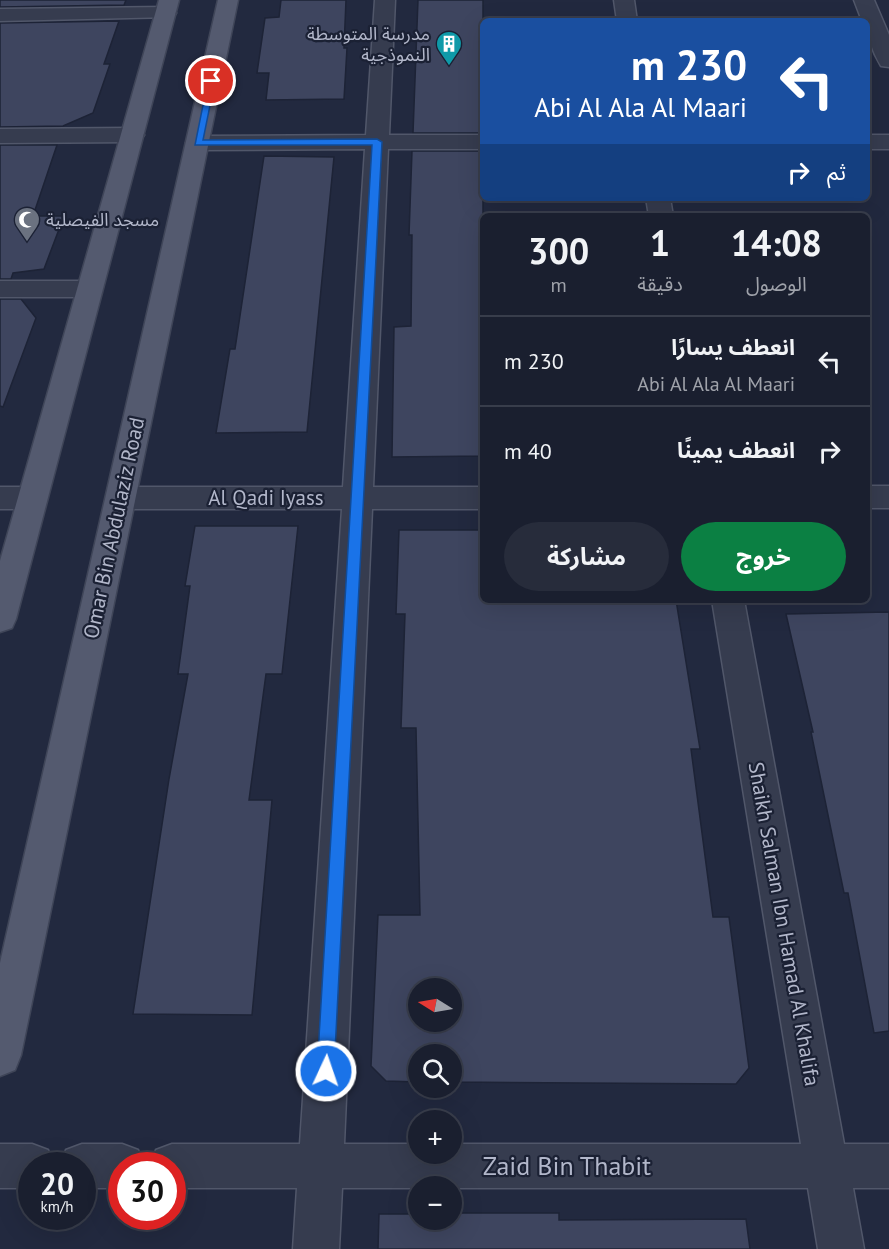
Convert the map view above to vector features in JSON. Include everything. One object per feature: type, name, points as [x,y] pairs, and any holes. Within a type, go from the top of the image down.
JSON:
[{"type":"main road","name":"Omar Bin Abdulaziz Road","points":[[0,1055],[228,0]]},
{"type":"main road","points":[[0,619],[167,6]]},
{"type":"street","points":[[316,1249],[385,0]]},
{"type":"street","points":[[624,0],[627,18]]},
{"type":"street","points":[[864,0],[889,61]]},
{"type":"street","points":[[0,15],[167,6]]},
{"type":"street","points":[[0,136],[132,135]]},
{"type":"street","points":[[198,142],[480,142]]},
{"type":"street","points":[[870,142],[889,142]]},
{"type":"street","points":[[0,289],[89,289]]},
{"type":"street","points":[[870,497],[889,497]]},
{"type":"street","points":[[0,498],[32,498]]},
{"type":"street","name":"Al Qadi Iyass","points":[[121,498],[480,498]]},
{"type":"street","name":"Shaikh Salman Ibn Hamad Al Khalifa","points":[[729,603],[841,1249]]},
{"type":"street","points":[[0,1166],[18,1166]]},
{"type":"street","name":"Zaid Bin Thabit","points":[[186,1166],[889,1166]]},
{"type":"building","points":[[0,0],[126,0],[124,5],[0,7]]},
{"type":"building","points":[[281,0],[346,0],[344,48],[347,48],[344,99],[266,100],[269,73],[257,73],[265,18],[279,17]]},
{"type":"building","name":"مدرسة المتوسطة النموذجية","points":[[418,0],[483,0],[483,18],[480,18],[480,133],[413,133]]},
{"type":"building","points":[[119,21],[104,64],[110,64],[93,113],[63,126],[0,127],[0,23]]},
{"type":"building","points":[[0,145],[57,145],[33,216],[64,216],[44,269],[13,273],[11,279],[0,279]]},
{"type":"building","points":[[412,151],[480,151],[480,201],[483,201],[483,213],[480,213],[480,456],[392,457],[394,327],[411,326],[412,235],[409,235]]},
{"type":"building","points":[[264,156],[334,157],[307,432],[216,433],[230,349],[235,349]]},
{"type":"building","points":[[0,299],[21,299],[36,318],[3,407],[0,406]]},
{"type":"building","points":[[195,526],[298,526],[282,674],[266,674],[249,800],[272,800],[252,1015],[133,1014],[169,779],[188,674],[178,674],[190,586],[185,586]]},
{"type":"building","points":[[399,530],[480,530],[480,603],[676,603],[700,749],[691,749],[713,917],[729,917],[749,1068],[736,1084],[462,1082],[462,1044],[408,1044],[408,1082],[386,1081],[371,1066],[378,915],[420,915],[416,728],[401,728],[405,614],[396,614]]},
{"type":"building","points":[[889,612],[889,1031],[874,1033],[848,893],[844,893],[811,732],[813,732],[786,614]]},
{"type":"building","points":[[462,1213],[559,1213],[559,1220],[746,1219],[750,1249],[378,1249],[379,1214],[408,1214],[408,1230],[462,1230]]},
{"type":"place","name":"مدرسة المتوسطة النموذجية","points":[[449,67]]},
{"type":"place","name":"مسجد الفيصلية","points":[[27,243]]},
{"type":"route","points":[[211,81],[198,142],[377,142],[326,1071]]}]
